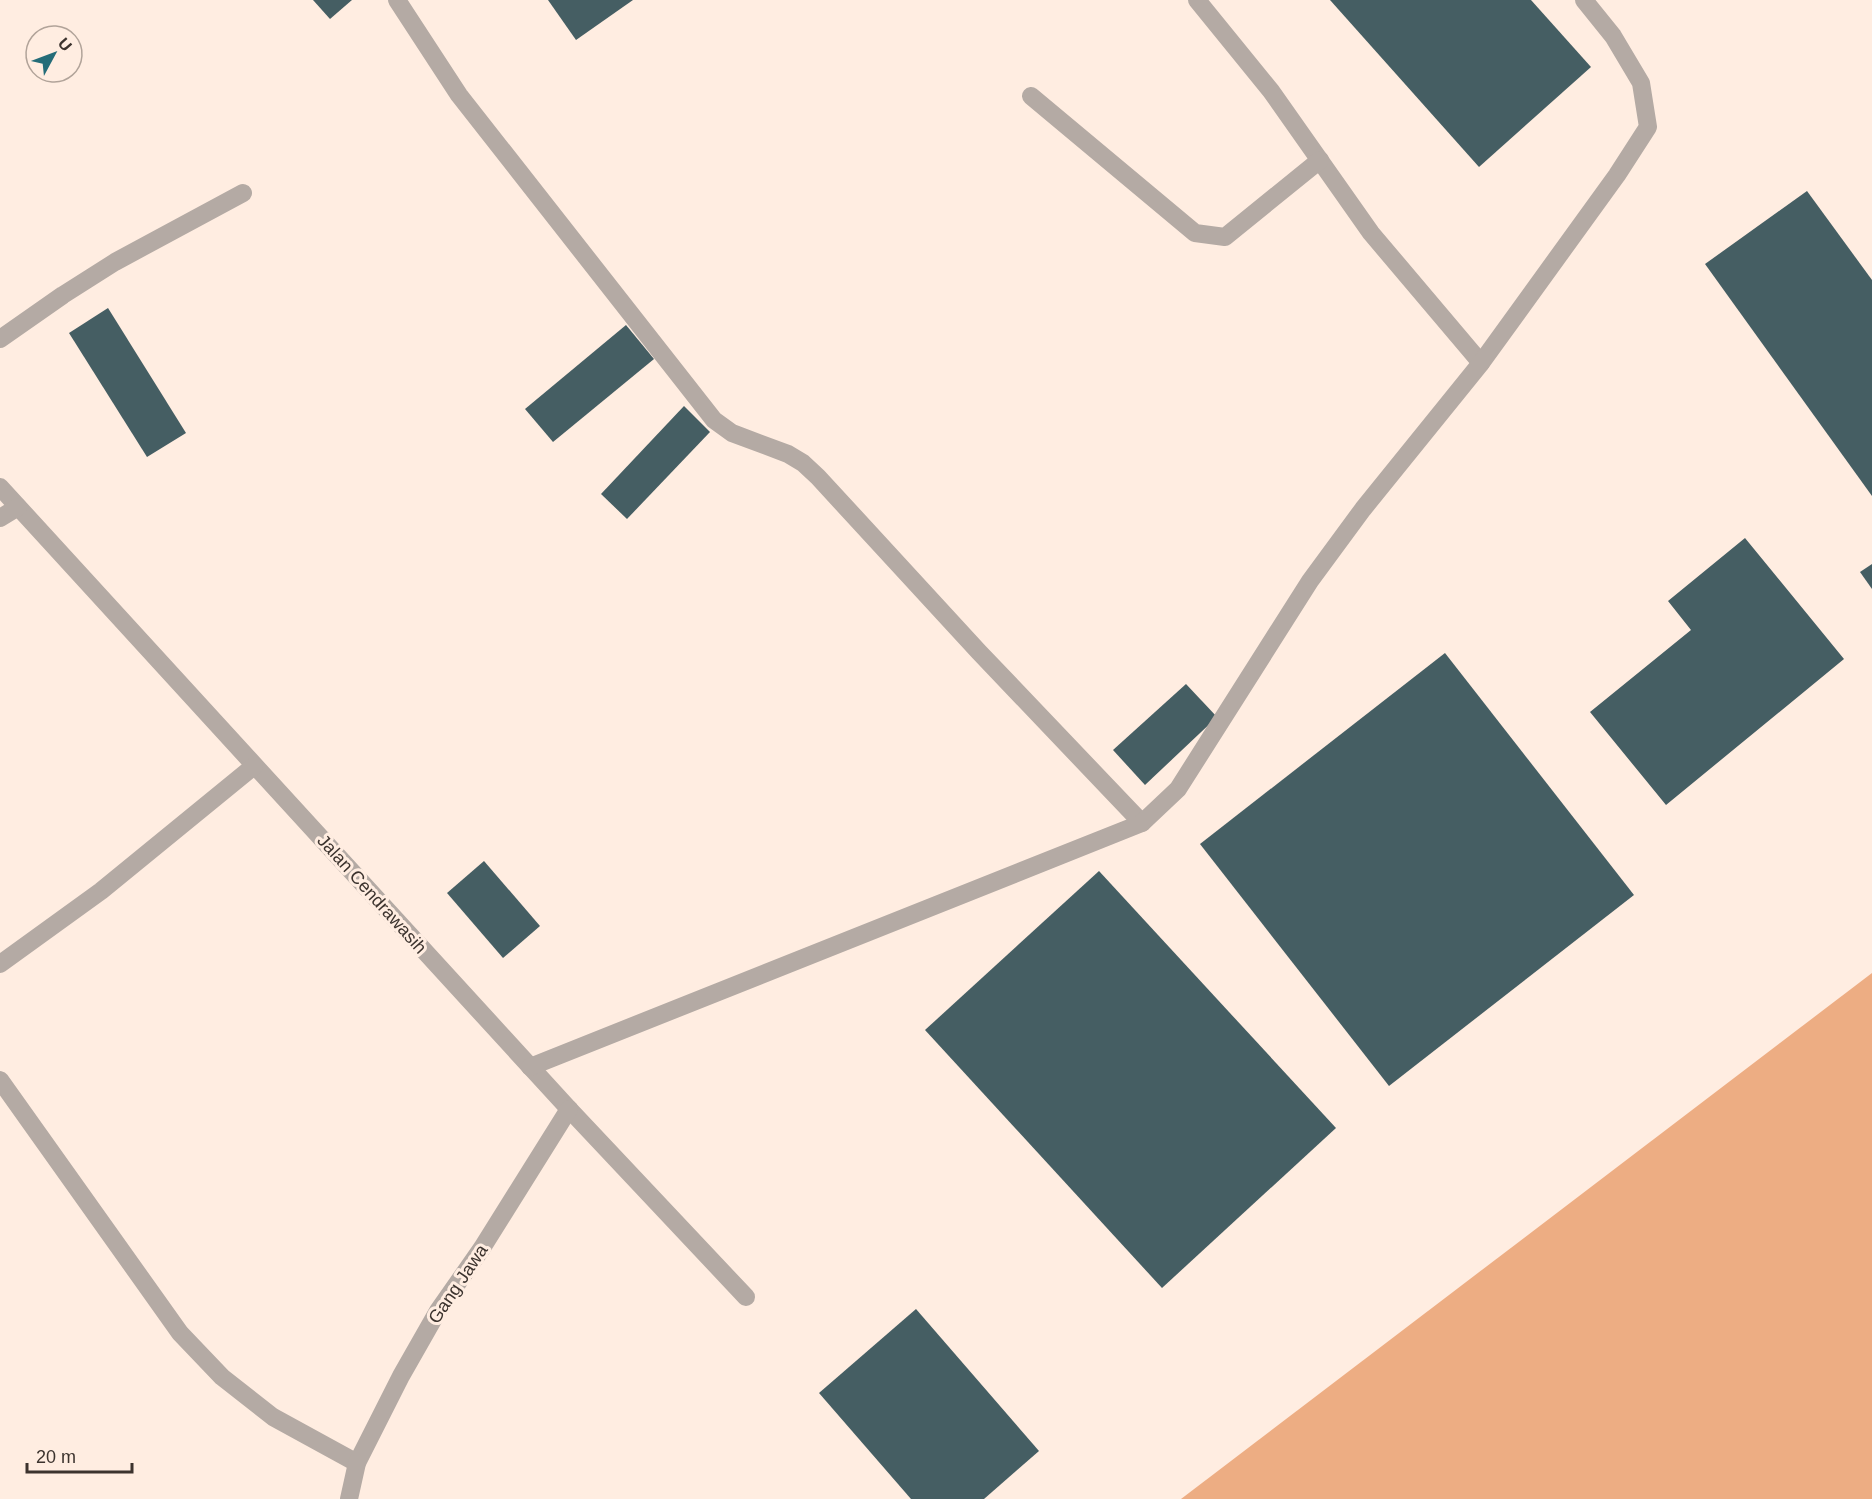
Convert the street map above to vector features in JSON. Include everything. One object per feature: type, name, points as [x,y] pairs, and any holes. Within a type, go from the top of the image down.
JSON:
[{"type":"street","points":[[397,0],[459,95],[714,420],[732,433],[788,454],[803,463],[818,477],[979,652],[1142,823]]},
{"type":"street","points":[[1197,0],[1271,91],[1371,233],[1481,363]]},
{"type":"street","points":[[530,1067],[1142,823],[1178,789],[1310,581],[1363,509],[1481,363],[1617,175],[1648,127],[1641,83],[1613,36],[1584,0]]},
{"type":"street","points":[[1031,96],[1195,233],[1225,237],[1320,160]]},
{"type":"street","points":[[0,339],[63,295],[116,262],[243,193]]},
{"type":"street","name":"Jalan Cendrawasih","points":[[0,487],[530,1067],[746,1297]]},
{"type":"street","points":[[0,518],[18,507]]},
{"type":"street","points":[[0,964],[101,891],[254,766]]},
{"type":"street","points":[[0,1080],[180,1333],[222,1377],[273,1417],[357,1463]]},
{"type":"street","name":"Gang Jawa","points":[[349,1499],[357,1463],[401,1376],[438,1311],[482,1248],[569,1109]]},
{"type":"shaded area","points":[[1872,973],[1872,1499],[1181,1499]]},
{"type":"building","points":[[313,0],[352,0],[330,19]]},
{"type":"building","points":[[548,0],[633,0],[576,40]]},
{"type":"building","points":[[1330,0],[1531,0],[1591,67],[1479,167]]},
{"type":"building","points":[[1807,191],[1872,280],[1872,496],[1705,264]]},
{"type":"building","points":[[108,308],[186,433],[147,457],[69,333]]},
{"type":"building","points":[[626,325],[654,359],[553,442],[525,409]]},
{"type":"building","points":[[684,406],[710,432],[627,519],[601,494]]},
{"type":"building","points":[[1745,538],[1844,659],[1666,805],[1590,712],[1691,630],[1668,601]]},
{"type":"building","points":[[1872,564],[1872,589],[1860,572]]},
{"type":"building","points":[[1445,653],[1634,895],[1389,1086],[1200,844]]},
{"type":"building","points":[[1186,684],[1217,717],[1145,785],[1113,750]]},
{"type":"building","points":[[484,861],[540,926],[503,958],[447,893]]},
{"type":"building","points":[[1099,871],[1336,1128],[1162,1288],[925,1030]]},
{"type":"building","points":[[916,1309],[1039,1451],[984,1499],[911,1499],[819,1393]]}]
